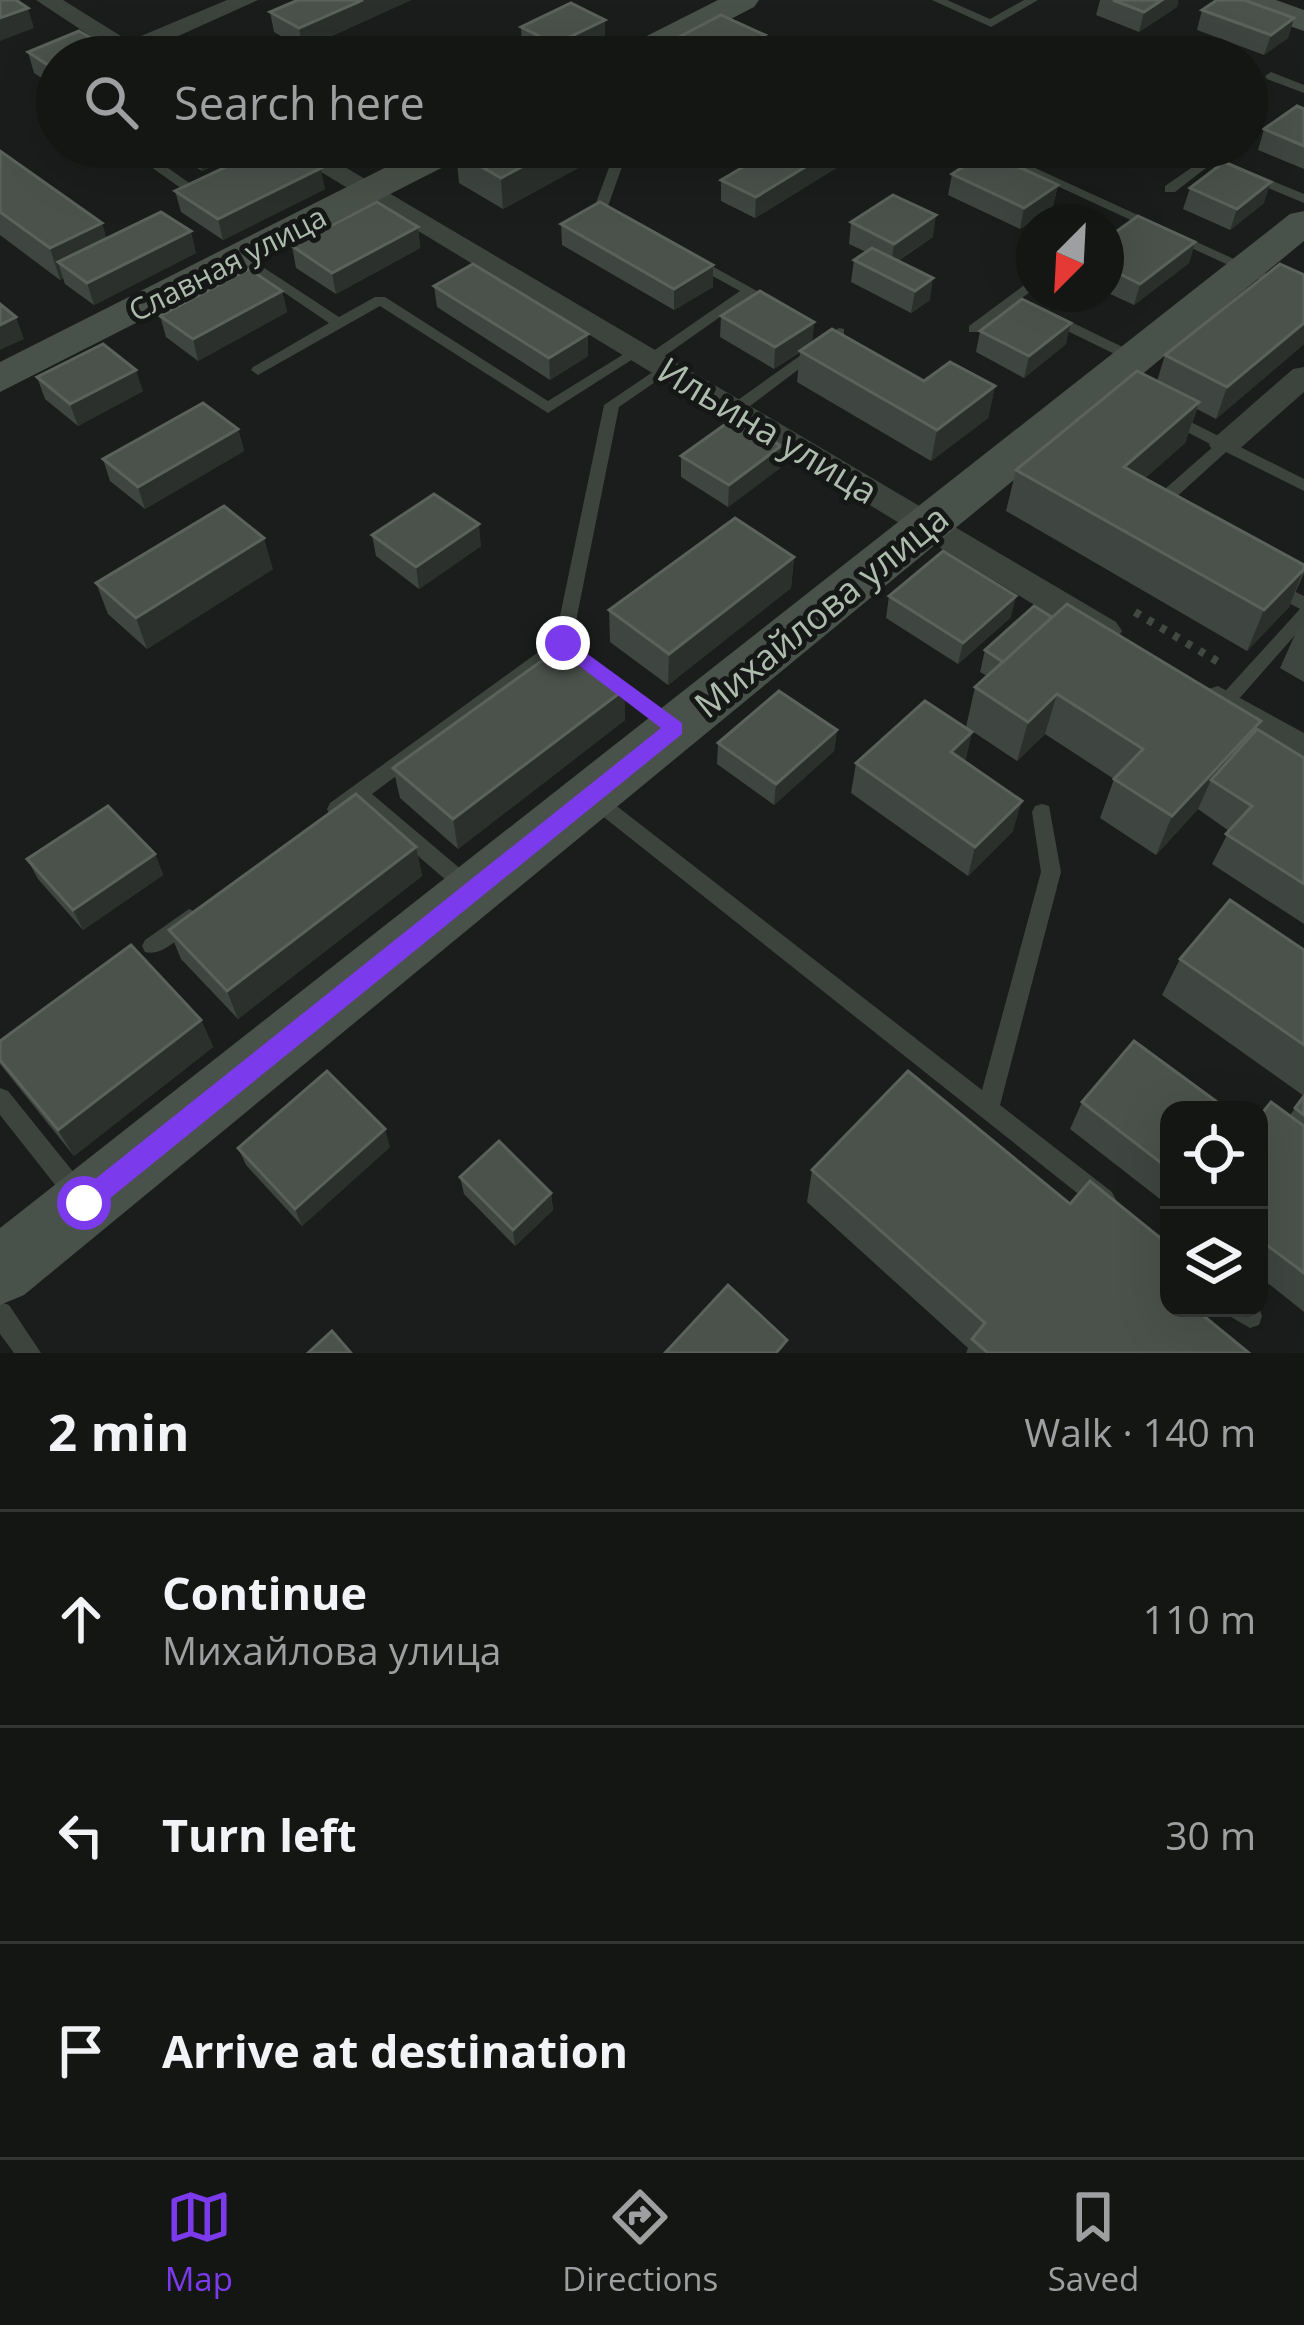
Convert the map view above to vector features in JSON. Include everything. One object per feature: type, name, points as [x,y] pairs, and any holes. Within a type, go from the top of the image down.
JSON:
[{"type":"street","points":[[47,0],[104,36]]},
{"type":"street","points":[[170,36],[247,0]]},
{"type":"street","points":[[1245,0],[1304,21]]},
{"type":"street","points":[[669,36],[730,2]]},
{"type":"street","name":"Ильина улица","points":[[331,168],[1126,645]]},
{"type":"street","name":"Славная улица","points":[[0,380],[413,168]]},
{"type":"street","name":"Михайлова улица","points":[[0,1270],[929,525],[1121,378],[1304,222]]},
{"type":"street","points":[[1225,445],[1304,376]]},
{"type":"street","points":[[1185,680],[1304,751]]},
{"type":"lane","points":[[938,0],[991,24],[1032,0]]},
{"type":"lane","points":[[1271,76],[1304,89]]},
{"type":"lane","points":[[160,168],[201,196]]},
{"type":"lane","points":[[616,168],[601,208],[638,228]]},
{"type":"lane","points":[[1025,168],[1103,204]]},
{"type":"lane","points":[[1170,189],[1199,168]]},
{"type":"lane","points":[[1229,168],[1304,199]]},
{"type":"lane","points":[[1124,213],[1304,296]]},
{"type":"lane","points":[[259,370],[380,300],[548,408],[651,360],[750,291],[676,249]]},
{"type":"lane","points":[[240,256],[339,324]]},
{"type":"lane","points":[[974,329],[1016,296]]},
{"type":"lane","points":[[1013,298],[1121,378]]},
{"type":"lane","points":[[733,411],[839,332]]},
{"type":"lane","points":[[321,821],[563,643],[611,404],[651,360]]},
{"type":"lane","points":[[1165,413],[1304,486]]},
{"type":"lane","points":[[1165,527],[1145,516],[1225,445]]},
{"type":"lane","points":[[1244,571],[1304,604]]},
{"type":"lane","points":[[1224,704],[1304,614]]},
{"type":"lane","points":[[563,643],[675,728]]},
{"type":"lane","points":[[358,794],[472,891]]},
{"type":"lane","points":[[591,796],[1115,1209]]},
{"type":"lane","points":[[988,1109],[1051,872],[1042,812]]},
{"type":"lane","points":[[152,946],[208,904]]},
{"type":"lane","points":[[0,1097],[84,1203]]},
{"type":"lane","points":[[0,1314],[29,1353]]},
{"type":"building","points":[[0,0],[16,0],[28,8],[0,18]]},
{"type":"building","points":[[298,0],[363,0],[299,28],[270,12]]},
{"type":"building","points":[[1113,0],[1162,0],[1144,12]]},
{"type":"building","points":[[1217,0],[1244,0],[1294,18],[1271,35],[1202,10]]},
{"type":"building","points":[[571,3],[605,20],[572,36],[539,36],[521,27]]},
{"type":"building","points":[[721,15],[765,35],[763,36],[681,36]]},
{"type":"building","points":[[1297,106],[1304,109],[1304,146],[1268,131]]},
{"type":"building","points":[[0,151],[102,223],[50,248],[0,212]]},
{"type":"building","points":[[223,168],[321,168],[218,219],[175,191]]},
{"type":"building","points":[[484,168],[519,168],[501,178]]},
{"type":"building","points":[[741,168],[804,168],[756,197],[721,180]]},
{"type":"building","points":[[961,168],[1021,168],[1058,185],[1030,204],[1016,204],[952,174]]},
{"type":"building","points":[[1216,168],[1238,168],[1271,182],[1237,209],[1190,188]]},
{"type":"building","points":[[893,195],[936,215],[894,244],[851,222]]},
{"type":"building","points":[[377,202],[418,227],[332,273],[292,246]]},
{"type":"building","points":[[600,202],[713,265],[674,289],[561,224]]},
{"type":"building","points":[[161,212],[191,231],[87,283],[58,262]]},
{"type":"building","points":[[1138,216],[1195,242],[1140,284],[1124,276],[1124,226]]},
{"type":"building","points":[[872,248],[933,278],[915,291],[854,260]]},
{"type":"building","points":[[473,264],[588,334],[549,358],[434,286]]},
{"type":"building","points":[[1280,264],[1304,275],[1304,323],[1227,387],[1165,355]]},
{"type":"building","points":[[249,269],[282,291],[193,339],[160,316]]},
{"type":"building","points":[[760,291],[814,322],[775,347],[721,316]]},
{"type":"building","points":[[0,304],[16,317],[0,325]]},
{"type":"building","points":[[1016,304],[1016,312],[1049,312],[1071,323],[1029,356],[980,331]]},
{"type":"building","points":[[832,329],[924,381],[950,362],[995,386],[937,430],[800,351]]},
{"type":"building","points":[[103,344],[136,370],[70,404],[37,377]]},
{"type":"building","points":[[1137,371],[1199,402],[1124,467],[1304,565],[1264,610],[1016,470]]},
{"type":"building","points":[[203,403],[238,429],[138,487],[103,459]]},
{"type":"building","points":[[734,418],[781,446],[729,485],[681,456]]},
{"type":"building","points":[[434,494],[479,524],[416,567],[372,535]]},
{"type":"building","points":[[224,506],[264,538],[136,618],[96,583]]},
{"type":"building","points":[[735,518],[794,557],[669,654],[609,610]]},
{"type":"building","points":[[943,551],[1016,596],[963,643],[889,596]]},
{"type":"building","points":[[1067,604],[1261,721],[1172,816],[1114,779],[1143,749],[1057,694],[1028,722],[975,687]]},
{"type":"building","points":[[1034,606],[1052,617],[1003,662],[985,650]]},
{"type":"building","points":[[565,644],[625,689],[453,819],[393,768]]},
{"type":"building","points":[[779,691],[837,730],[776,784],[718,743]]},
{"type":"building","points":[[925,701],[972,732],[951,752],[1022,801],[975,847],[856,763]]},
{"type":"building","points":[[1257,729],[1304,758],[1304,884],[1226,834],[1252,806],[1211,780]]},
{"type":"building","points":[[356,794],[416,847],[227,991],[169,930]]},
{"type":"building","points":[[108,806],[155,854],[73,910],[27,859]]},
{"type":"building","points":[[1230,900],[1304,950],[1304,1045],[1180,959]]},
{"type":"building","points":[[131,945],[201,1020],[58,1130],[0,1060],[0,1041]]},
{"type":"building","points":[[1134,1041],[1216,1101],[1160,1101],[1160,1162],[1082,1102]]},
{"type":"building","points":[[327,1071],[385,1129],[295,1209],[238,1148]]},
{"type":"building","points":[[908,1071],[1070,1204],[1090,1181],[1160,1238],[1160,1317],[1205,1317],[1249,1353],[988,1353],[972,1339],[985,1323],[812,1170]]},
{"type":"building","points":[[1271,1102],[1304,1126],[1304,1273],[1268,1246]]},
{"type":"building","points":[[499,1141],[551,1193],[513,1230],[460,1177]]},
{"type":"building","points":[[728,1285],[787,1340],[776,1353],[665,1353]]},
{"type":"building","points":[[332,1331],[351,1353],[308,1353]]},
{"type":"route","points":[[84,1203],[675,728],[563,643]]}]
